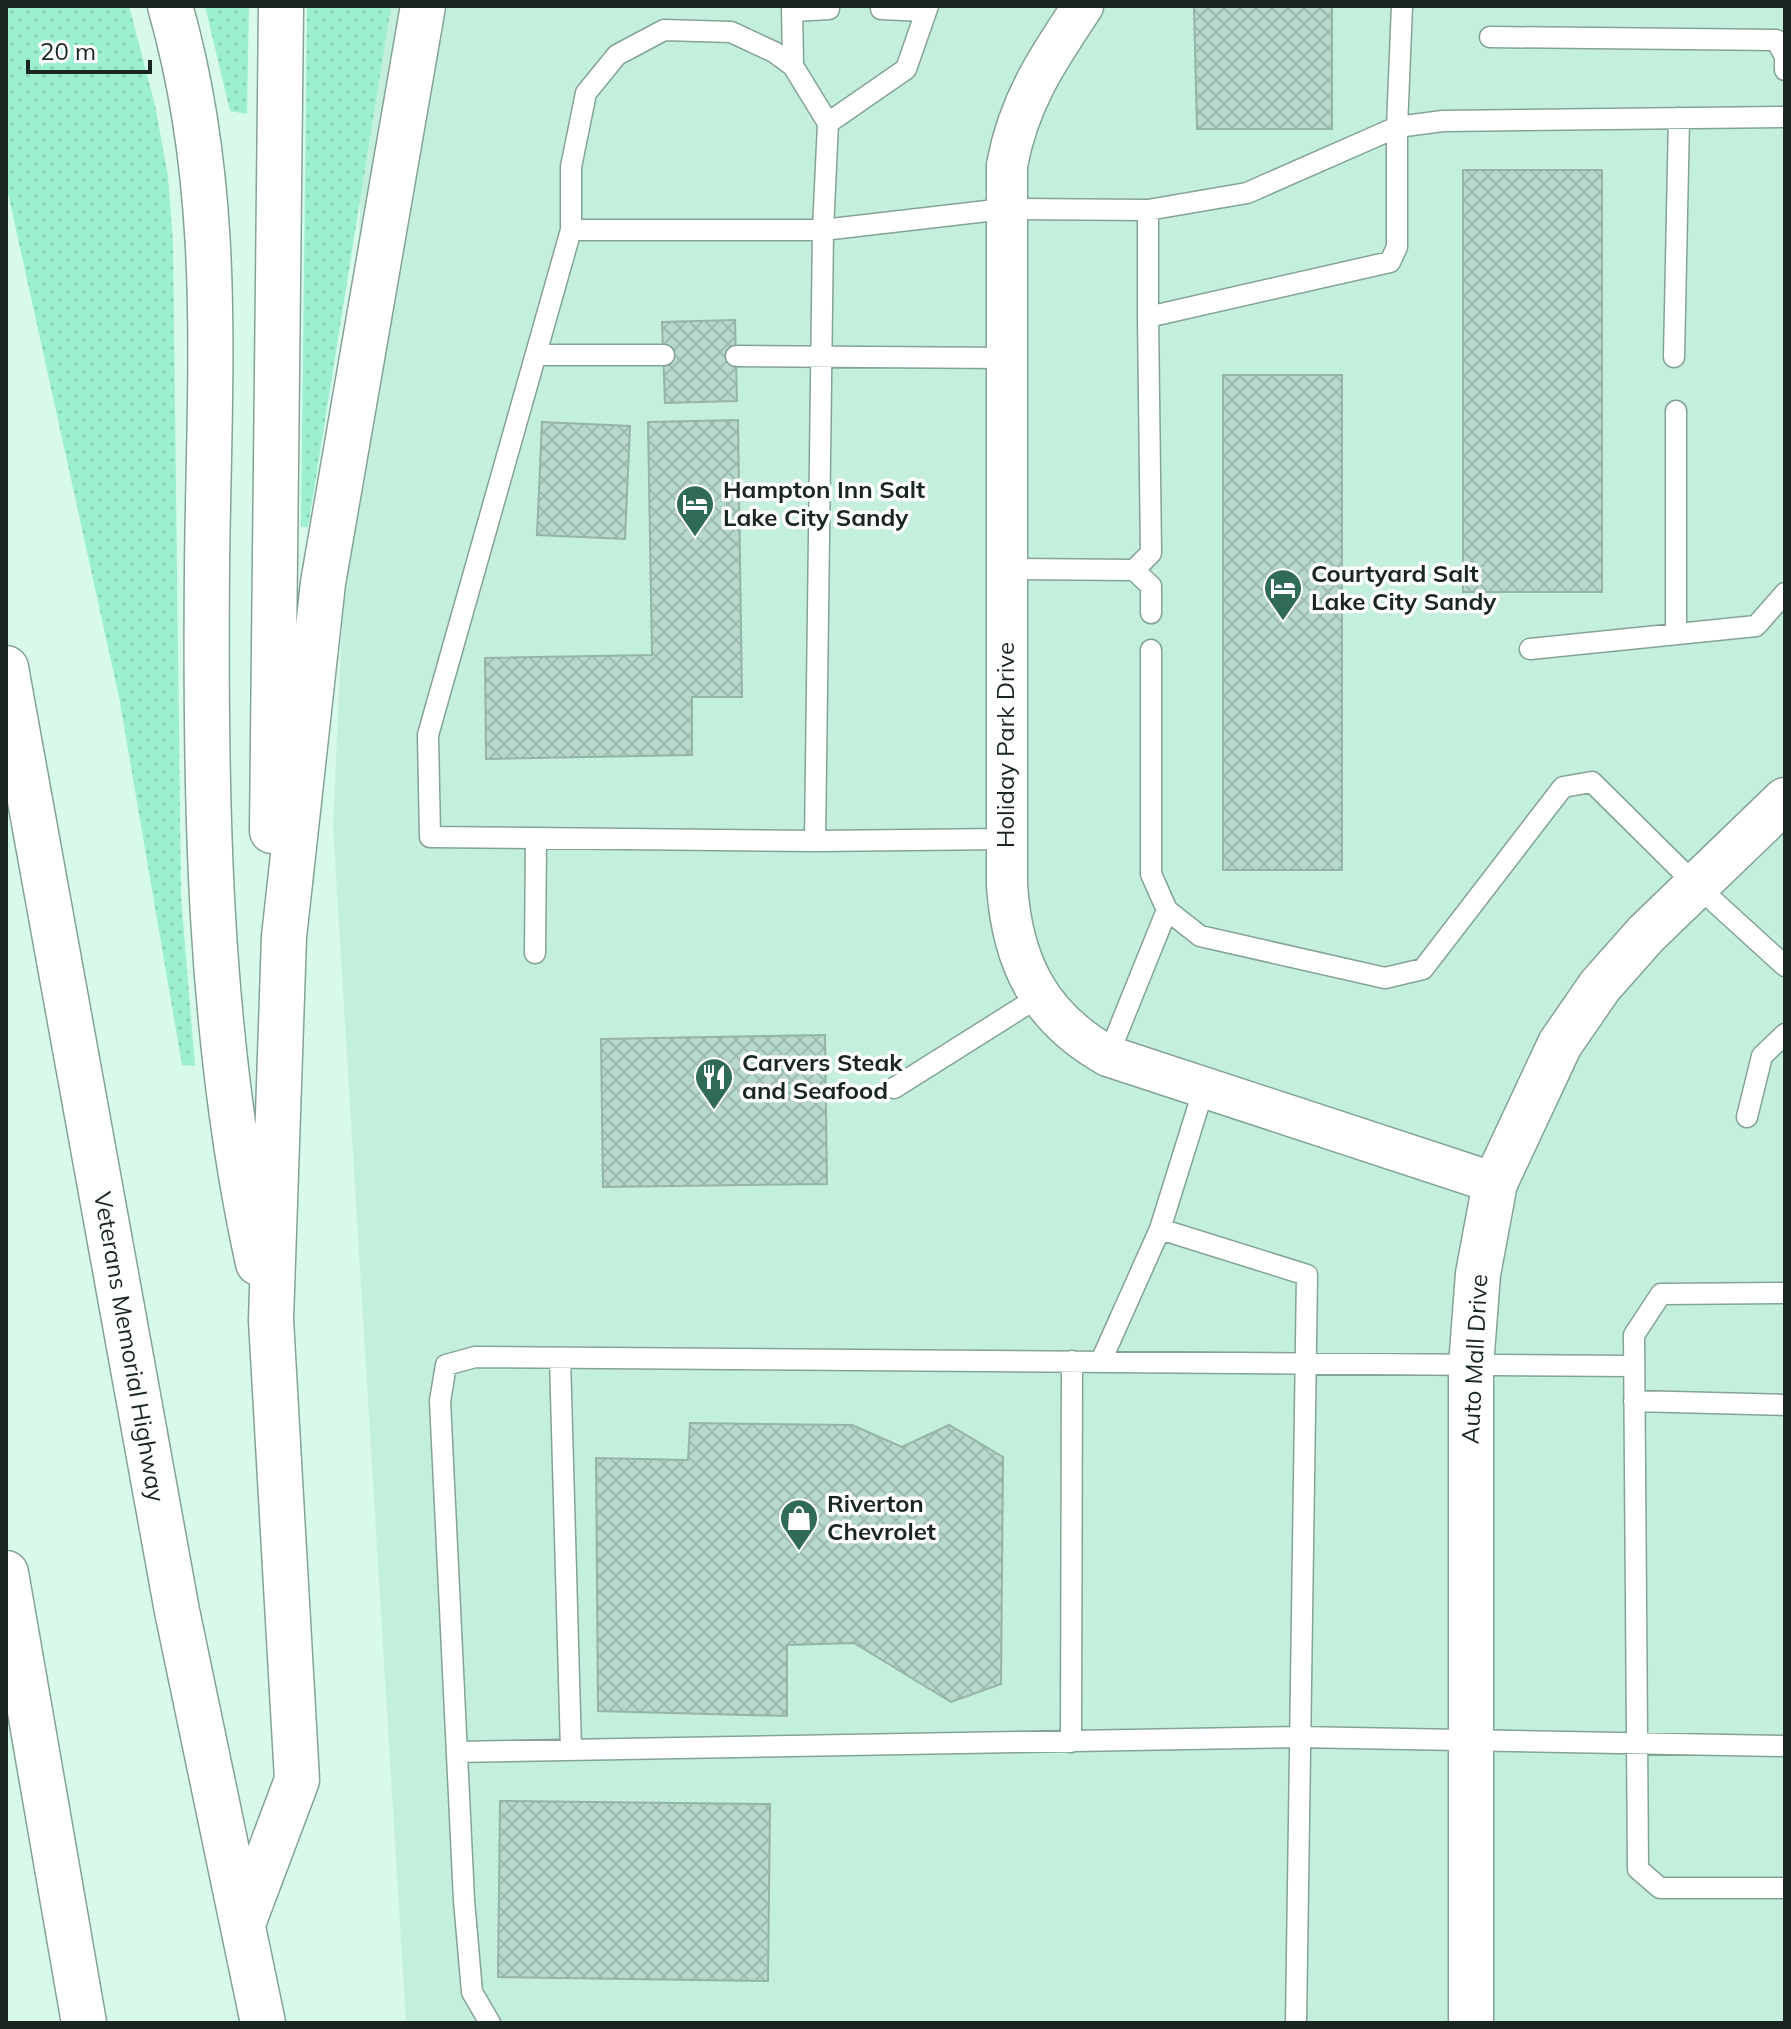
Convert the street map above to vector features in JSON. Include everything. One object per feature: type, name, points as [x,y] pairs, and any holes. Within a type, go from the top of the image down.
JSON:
[{"type":"main road","points":[[170,6],[192,93],[208,204],[206,659],[217,949],[241,1183],[271,1320]]},
{"type":"main road","points":[[281,6],[271,819],[284,937]]},
{"type":"main road","points":[[244,1921],[297,1780],[271,1320],[284,937],[323,583],[423,6]]},
{"type":"main road","name":"Veterans Memorial Highway","points":[[6,668],[177,1611],[263,2023]]},
{"type":"main road","name":"Auto Mall Drive","points":[[1471,2023],[1471,1366],[1478,1274],[1495,1183],[1560,1044],[1592,997],[1646,934],[1785,800]]},
{"type":"main road","points":[[6,1573],[84,2023]]},
{"type":"street","name":"Holiday Park Drive","points":[[1083,6],[1026,97],[1014,126],[1004,209],[1006,839],[1009,926],[1021,962],[1057,1020],[1081,1041],[1108,1056],[1495,1183]]},
{"type":"lane","points":[[1148,317],[1390,262],[1397,247],[1397,127],[1402,6]]},
{"type":"lane","points":[[793,66],[792,8],[829,9]]},
{"type":"lane","points":[[828,123],[906,69],[927,8],[881,9]]},
{"type":"lane","points":[[815,841],[823,230],[828,123],[793,66],[774,52],[731,32],[664,30],[617,55],[586,93],[571,167],[571,230],[428,735],[430,837],[815,841],[1006,839]]},
{"type":"lane","points":[[1490,37],[1776,40],[1785,56],[1785,70]]},
{"type":"lane","points":[[571,230],[823,230],[1004,209],[1148,210],[1247,193],[1397,127],[1443,121],[1785,117]]},
{"type":"lane","points":[[1674,357],[1679,118]]},
{"type":"lane","points":[[1134,570],[1151,553],[1148,210]]},
{"type":"lane","points":[[536,355],[664,355]]},
{"type":"lane","points":[[736,356],[1005,358]]},
{"type":"lane","points":[[1676,411],[1676,634]]},
{"type":"lane","points":[[1005,569],[1134,570],[1151,586],[1151,613]]},
{"type":"lane","points":[[1530,649],[1756,626],[1785,593]]},
{"type":"lane","points":[[1151,650],[1151,874],[1167,910],[1200,936],[1385,978],[1423,969],[1563,787],[1592,782],[1696,885],[1785,966]]},
{"type":"lane","points":[[535,953],[536,840]]},
{"type":"lane","points":[[1108,1056],[1167,910]]},
{"type":"lane","points":[[894,1088],[1040,996]]},
{"type":"lane","points":[[1747,1117],[1762,1056],[1785,1034]]},
{"type":"lane","points":[[1101,1361],[1160,1229],[1204,1088]]},
{"type":"lane","points":[[1160,1229],[1307,1275],[1296,2023]]},
{"type":"lane","points":[[1785,1293],[1661,1294],[1634,1335],[1638,1869],[1660,1888],[1785,1888]]},
{"type":"lane","points":[[490,2023],[472,1992],[440,1401],[446,1365],[475,1357],[1634,1366]]},
{"type":"lane","points":[[560,1358],[571,1750]]},
{"type":"lane","points":[[1071,1742],[1072,1361]]},
{"type":"lane","points":[[1634,1401],[1785,1405]]},
{"type":"lane","points":[[457,1752],[1298,1737],[1471,1737],[1785,1746]]},
{"type":"shaded area","points":[[354,6],[1785,6],[1785,2023],[406,2023],[333,827],[360,213]]},
{"type":"green space","points":[[6,6],[129,6],[155,105],[168,176],[173,243],[181,897],[195,1066],[182,1065],[119,697],[6,184]]},
{"type":"green space","points":[[205,6],[249,6],[247,114],[230,111]]},
{"type":"green space","points":[[307,6],[391,6],[308,527],[301,527]]},
{"type":"building","points":[[1194,6],[1332,6],[1332,129],[1197,129]]},
{"type":"building","points":[[1463,170],[1602,170],[1602,592],[1463,592]]},
{"type":"building","points":[[735,320],[737,401],[665,403],[662,322]]},
{"type":"building","name":"Courtyard Salt Lake City Sandy","points":[[1223,375],[1342,375],[1342,870],[1223,870]]},
{"type":"building","name":"Hampton Inn Salt Lake City Sandy","points":[[738,420],[742,697],[692,697],[692,755],[486,759],[485,658],[652,655],[648,422]]},
{"type":"building","points":[[542,422],[630,426],[625,539],[537,535]]},
{"type":"building","name":"Carvers Steak and Seafood","points":[[825,1035],[827,1184],[603,1187],[601,1039]]},
{"type":"building","name":"Riverton Chevrolet","points":[[690,1423],[852,1425],[902,1447],[949,1425],[1003,1457],[1001,1684],[951,1702],[854,1643],[787,1645],[787,1716],[598,1711],[596,1458],[688,1460]]},
{"type":"building","points":[[500,1801],[770,1804],[768,1981],[498,1977]]},
{"type":"place","name":"Hampton Inn Salt Lake City Sandy","points":[[695,538]]},
{"type":"place","name":"Courtyard Salt Lake City Sandy","points":[[1283,622]]},
{"type":"place","name":"Carvers Steak and Seafood","points":[[714,1111]]},
{"type":"place","name":"Riverton Chevrolet","points":[[799,1552]]}]
